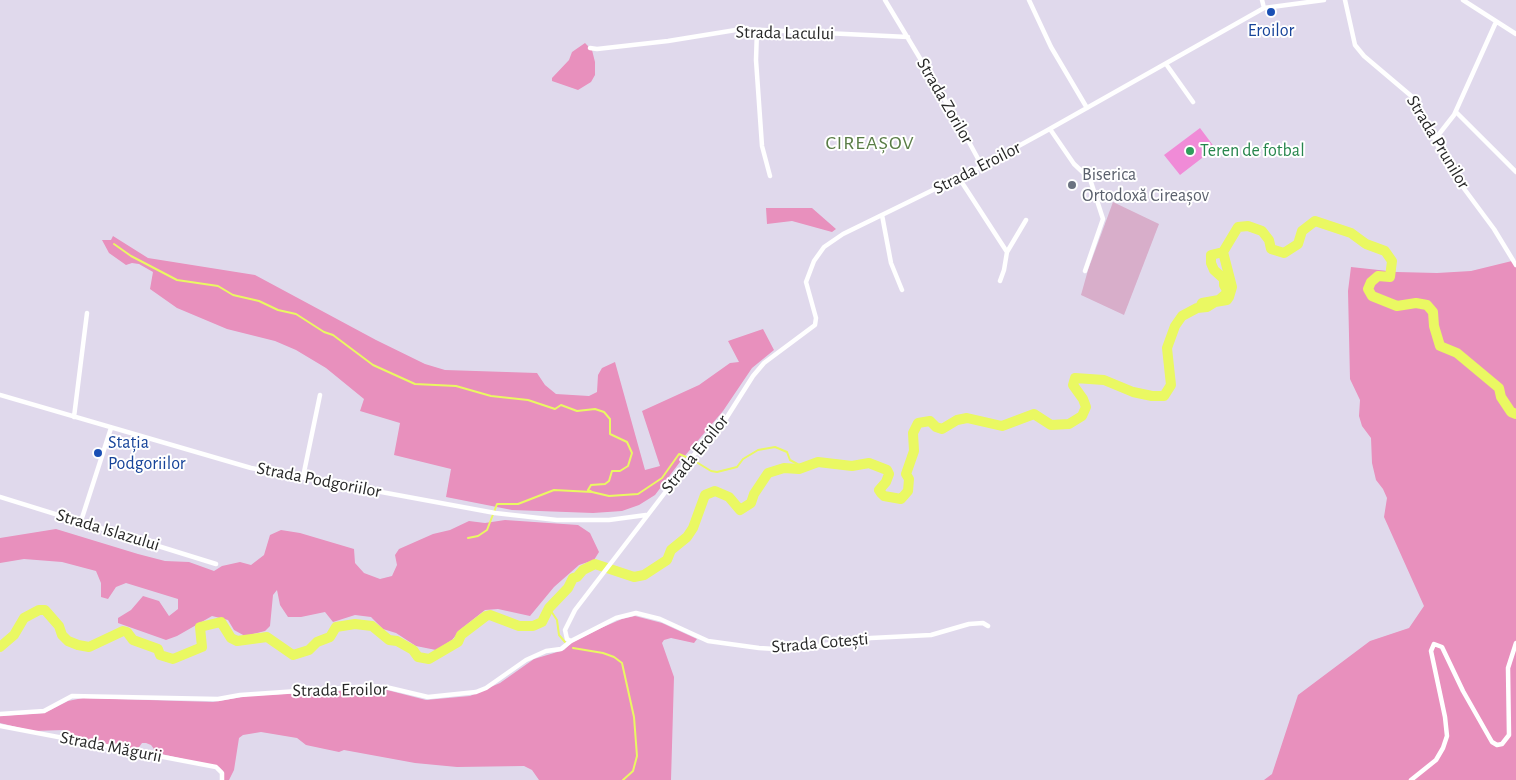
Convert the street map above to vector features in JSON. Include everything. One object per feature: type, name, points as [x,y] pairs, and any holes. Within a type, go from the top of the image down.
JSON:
[{"type":"street","points":[[885,0],[908,37]]},
{"type":"street","points":[[1029,0],[1051,47],[1087,108]]},
{"type":"street","points":[[1262,0],[1264,8]]},
{"type":"street","name":"Strada Eroilor","points":[[0,714],[44,711],[72,696],[218,699],[240,695],[371,686],[390,688],[428,697],[454,696],[486,688],[526,660],[546,651],[561,649],[571,641],[568,639],[565,630],[575,610],[646,515],[693,456],[722,424],[764,363],[814,325],[816,318],[806,282],[814,261],[824,247],[843,234],[982,166],[1264,8],[1324,0]]},
{"type":"street","name":"Strada Prunilor","points":[[1345,0],[1355,45],[1364,56],[1416,100],[1436,138],[1448,167],[1494,229],[1516,265]]},
{"type":"street","points":[[1463,0],[1516,34]]},
{"type":"street","points":[[1436,138],[1456,112],[1496,22]]},
{"type":"street","name":"Strada Lacului","points":[[590,48],[597,49],[678,40],[742,29],[908,37]]},
{"type":"street","points":[[757,30],[756,60],[762,146],[770,176]]},
{"type":"street","name":"Strada Zorilor","points":[[908,37],[982,166]]},
{"type":"street","points":[[1166,64],[1193,102]]},
{"type":"street","points":[[1456,112],[1516,172]]},
{"type":"street","points":[[1050,129],[1074,164],[1090,178],[1103,219],[1085,271]]},
{"type":"street","points":[[958,178],[1007,252]]},
{"type":"street","points":[[882,215],[892,263],[902,290]]},
{"type":"street","points":[[1000,280],[1007,252],[1026,220]]},
{"type":"street","points":[[74,417],[87,313]]},
{"type":"street","name":"Strada Podgoriilor","points":[[0,395],[251,468],[535,519],[609,520],[646,515]]},
{"type":"street","points":[[303,477],[320,395]]},
{"type":"street","points":[[81,522],[111,428]]},
{"type":"street","name":"Strada Islazului","points":[[0,497],[216,564]]},
{"type":"street","name":"Strada Cotești","points":[[571,641],[616,618],[636,613],[660,619],[708,641],[791,650],[870,638],[932,635],[947,629],[978,623],[988,626]]},
{"type":"street","points":[[1411,780],[1436,760],[1443,748],[1446,736],[1445,717],[1431,652],[1434,644],[1442,647],[1463,691],[1492,742],[1497,745],[1502,744],[1509,735],[1508,668],[1516,644]]},
{"type":"street","name":"Strada Măgurii","points":[[0,726],[206,764],[216,767],[220,771],[222,780]]},
{"type":"shaded area","points":[[585,43],[592,50],[595,62],[595,75],[591,82],[578,90],[552,81],[552,78],[569,60],[572,52]]},
{"type":"shaded area","name":"Teren de fotbal","points":[[1200,128],[1215,148],[1180,175],[1164,155]]},
{"type":"shaded area","points":[[1113,202],[1159,224],[1124,315],[1081,295],[1088,270]]},
{"type":"shaded area","points":[[766,208],[812,208],[836,229],[832,232],[792,221],[767,224]]},
{"type":"shaded area","points":[[113,236],[148,258],[255,275],[376,340],[425,364],[445,370],[537,373],[545,385],[556,394],[589,396],[597,392],[598,375],[602,368],[615,362],[645,470],[660,466],[642,411],[699,385],[730,363],[739,362],[728,341],[763,329],[774,350],[752,368],[723,411],[683,458],[655,495],[639,505],[622,511],[593,513],[512,510],[446,497],[451,469],[394,455],[400,423],[360,411],[364,399],[326,368],[296,350],[275,341],[227,329],[177,308],[150,289],[153,272],[139,264],[132,263],[126,265],[109,253],[102,240],[111,240]]},
{"type":"shaded area","points":[[1516,260],[1516,780],[1264,780],[1272,774],[1298,695],[1370,641],[1409,628],[1424,606],[1384,517],[1387,498],[1376,480],[1372,463],[1371,438],[1362,426],[1359,416],[1360,400],[1350,379],[1348,291],[1351,267],[1397,272],[1437,273],[1471,271]]},
{"type":"shaded area","points":[[505,520],[578,525],[590,533],[599,552],[594,560],[579,565],[554,587],[530,616],[498,609],[485,610],[461,629],[452,640],[436,650],[416,646],[396,633],[383,629],[371,617],[355,615],[333,622],[325,612],[301,617],[288,617],[280,605],[277,590],[273,595],[270,626],[265,631],[245,636],[234,630],[228,620],[212,616],[177,636],[166,640],[118,623],[118,618],[131,610],[143,596],[159,601],[169,616],[178,609],[178,599],[126,583],[116,587],[108,599],[101,597],[101,583],[96,571],[62,562],[24,559],[0,563],[0,538],[56,529],[138,554],[165,561],[189,562],[214,571],[222,566],[240,562],[251,565],[264,555],[270,535],[281,530],[300,533],[354,549],[355,563],[364,573],[380,579],[392,576],[397,565],[395,555],[399,549],[469,521],[485,523]]},
{"type":"shaded area","points":[[635,616],[662,623],[697,639],[694,643],[671,638],[664,640],[662,643],[674,677],[671,780],[539,780],[532,770],[524,766],[457,767],[415,763],[344,750],[339,752],[306,745],[297,738],[261,732],[243,735],[239,738],[234,770],[229,780],[224,780],[223,771],[219,767],[157,753],[151,745],[146,743],[142,743],[137,750],[88,743],[64,730],[33,731],[0,723],[0,716],[44,713],[68,701],[83,698],[213,702],[248,696],[374,689],[383,689],[426,700],[470,696],[500,683],[534,659],[564,650],[571,643],[601,628]]},
{"type":"waterway","points":[[1223,252],[1238,227],[1248,226],[1262,231],[1269,240],[1271,249],[1284,253],[1298,244],[1302,231],[1315,221],[1351,233],[1366,244],[1385,251],[1392,261],[1390,277],[1378,276],[1371,282],[1368,289],[1372,296],[1397,306],[1416,303],[1427,305],[1433,312],[1434,326],[1440,346],[1457,353],[1499,388],[1501,397],[1511,412],[1516,414]]},
{"type":"waterway","points":[[114,244],[131,256],[177,280],[218,286],[233,295],[259,301],[278,310],[296,314],[324,332],[333,335],[373,365],[415,384],[456,386],[491,396],[528,400],[555,409],[561,405],[577,411],[595,409],[604,412],[610,419],[610,434],[627,442],[632,453],[628,466],[620,471],[612,471],[609,481],[605,484],[591,485],[588,490],[592,492]]},
{"type":"waterway","points":[[0,647],[14,635],[24,618],[39,610],[45,610],[59,626],[62,635],[68,641],[78,645],[89,647],[123,631],[127,632],[133,640],[158,649],[160,655],[173,659],[202,647],[200,627],[221,622],[231,638],[237,641],[267,637],[293,655],[309,650],[317,642],[330,637],[336,627],[355,624],[372,626],[389,640],[397,641],[413,650],[418,657],[429,659],[458,642],[461,635],[486,616],[490,615],[519,626],[533,626],[542,622],[549,608],[568,588],[573,578],[595,564],[634,577],[644,575],[667,560],[671,550],[687,537],[693,528],[705,495],[715,491],[729,497],[740,510],[751,503],[754,494],[768,473],[784,468],[799,469],[818,462],[852,466],[869,463],[887,470],[889,474],[886,482],[879,490],[881,493],[884,496],[901,499],[908,491],[909,479],[906,474],[914,451],[913,433],[918,423],[930,421],[936,427],[942,429],[957,420],[967,418],[1002,426],[1034,414],[1051,425],[1069,424],[1082,416],[1086,407],[1073,385],[1075,378],[1104,380],[1133,392],[1152,396],[1164,396],[1171,385],[1167,348],[1175,326],[1182,316],[1197,308],[1207,307],[1215,302],[1227,300],[1229,297],[1232,287],[1223,252],[1211,255],[1211,263],[1214,270],[1224,279],[1224,285],[1228,292],[1219,300],[1202,303],[1200,307]]},
{"type":"waterway","points":[[468,538],[478,536],[487,530],[497,504],[518,504],[554,490],[592,492],[609,496],[638,494],[662,478],[679,454],[711,471],[717,472],[737,467],[743,459],[758,450],[775,447],[787,452],[790,460],[803,467]]},
{"type":"waterway","points":[[549,608],[557,620],[559,635],[565,642]]},
{"type":"waterway","points":[[573,648],[603,653],[614,657],[622,663],[634,717],[637,756],[633,771],[623,780]]},
{"type":"place","name":"Eroilor","points":[[1271,12]]},
{"type":"place","name":"Teren de fotbal","points":[[1190,151]]},
{"type":"place","name":"Biserica Ortodoxă Cireașov","points":[[1072,185]]},
{"type":"place","name":"Stația Podgoriilor","points":[[98,453]]},
{"type":"district","name":"CIREAȘOV","points":[[870,143]]}]
